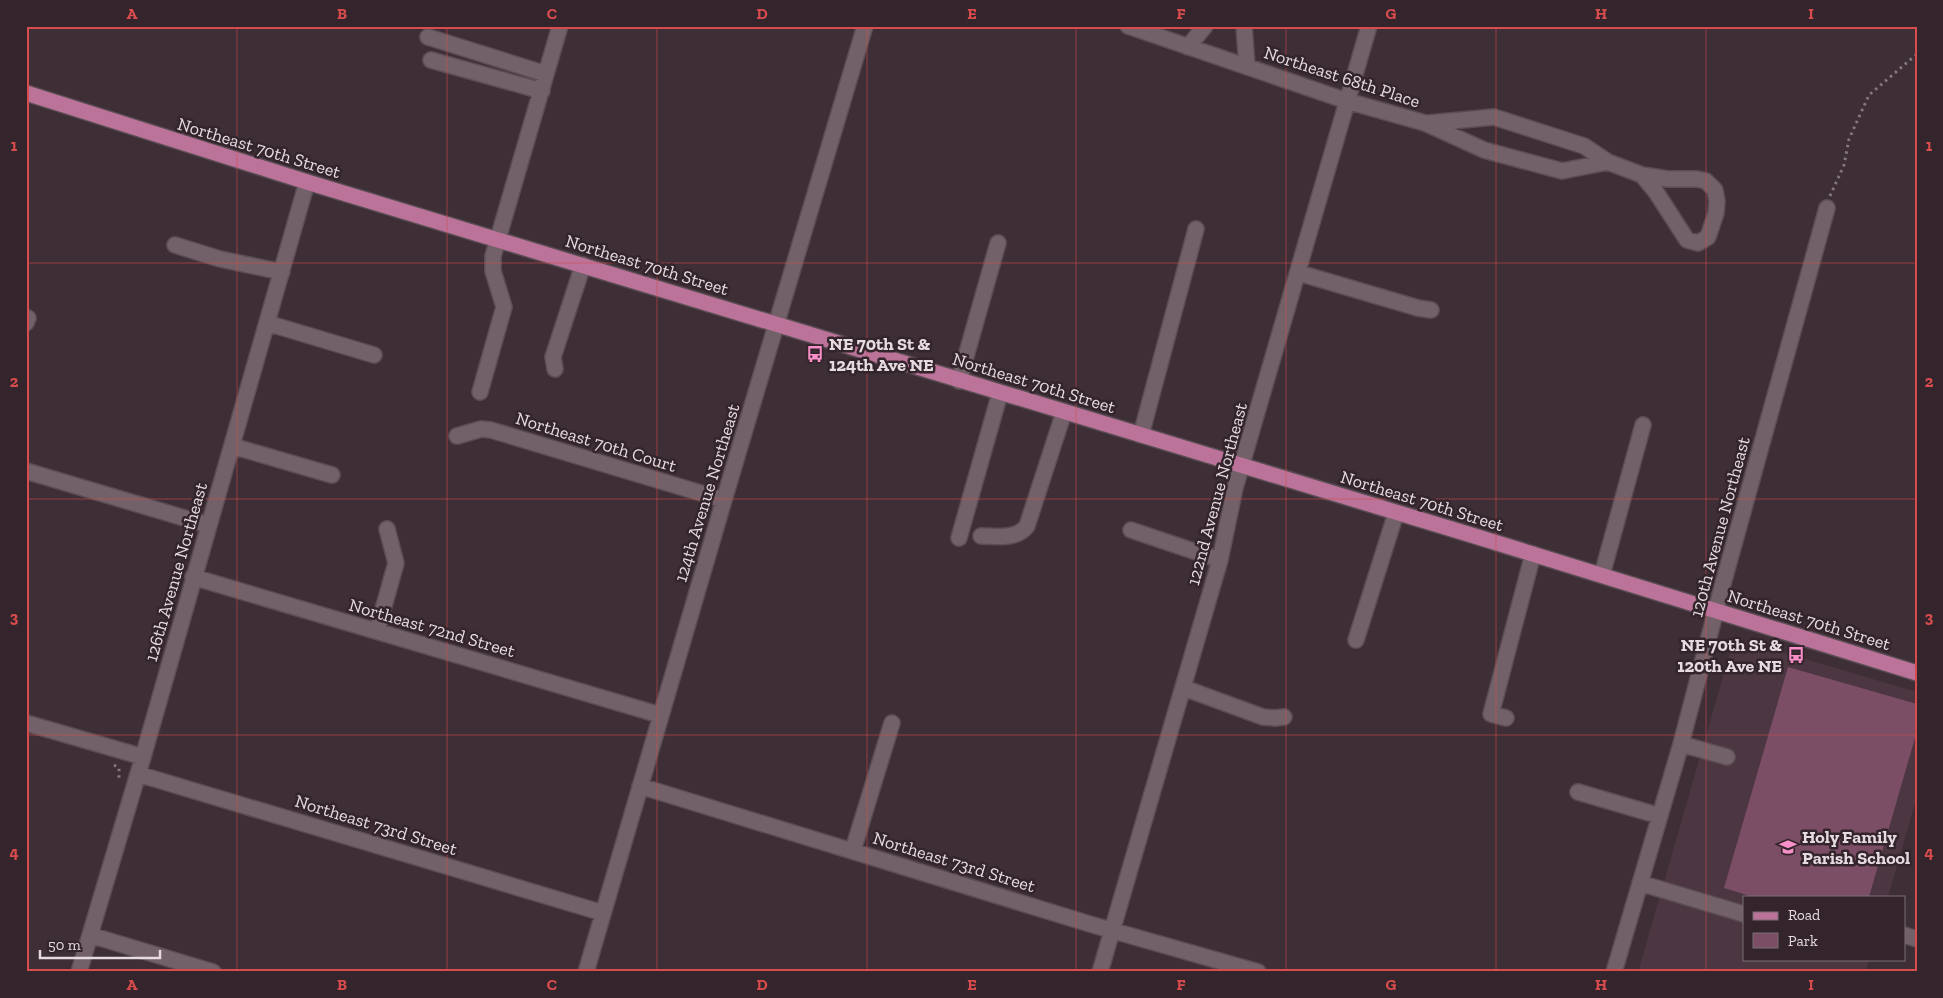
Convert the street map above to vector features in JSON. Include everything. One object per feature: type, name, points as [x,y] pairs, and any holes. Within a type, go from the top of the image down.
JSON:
[{"type":"main road","name":"Northeast 70th Street","points":[[26,93],[307,182],[1602,575],[1917,673]]},
{"type":"street","points":[[480,392],[504,307],[493,270],[493,256],[560,26]]},
{"type":"street","name":"124th Avenue Northeast","points":[[586,972],[660,715],[865,26]]},
{"type":"street","name":"Northeast 68th Place","points":[[1128,26],[1347,101],[1425,123],[1484,150],[1562,171],[1608,162]]},
{"type":"street","points":[[1188,47],[1205,26]]},
{"type":"street","name":"Northeast 68th Place","points":[[1244,26],[1247,66]]},
{"type":"street","name":"122nd Avenue Northeast","points":[[1100,972],[1184,688],[1220,560],[1235,488],[1299,273],[1369,26]]},
{"type":"street","points":[[428,37],[546,74]]},
{"type":"street","points":[[431,60],[542,91]]},
{"type":"street","name":"Northeast 68th Place","points":[[1425,123],[1494,117],[1584,146],[1608,162],[1642,175],[1668,179],[1697,179],[1706,181],[1715,190],[1717,201],[1716,213],[1708,237],[1698,243],[1687,240],[1656,192],[1642,175]]},
{"type":"street","name":"126th Avenue Northeast","points":[[79,972],[143,757],[307,182]]},
{"type":"street","name":"120th Avenue Northeast","points":[[1614,972],[1681,744],[1827,208]]},
{"type":"street","points":[[1141,435],[1196,229]]},
{"type":"street","points":[[959,381],[998,243]]},
{"type":"street","points":[[175,245],[220,259],[282,272]]},
{"type":"street","points":[[555,369],[553,357],[582,265]]},
{"type":"street","points":[[1299,273],[1418,308],[1431,310]]},
{"type":"street","points":[[267,323],[374,355]]},
{"type":"street","points":[[960,538],[1000,393]]},
{"type":"street","points":[[981,536],[1009,536],[1022,532],[1027,526],[1064,412]]},
{"type":"street","points":[[1602,575],[1643,424]]},
{"type":"street","name":"Northeast 70th Court","points":[[457,436],[480,429],[492,430],[724,500]]},
{"type":"street","points":[[232,446],[332,475]]},
{"type":"street","points":[[26,471],[208,526]]},
{"type":"street","points":[[1356,640],[1396,513]]},
{"type":"street","points":[[377,631],[396,562],[387,529]]},
{"type":"street","points":[[1131,530],[1220,560]]},
{"type":"street","points":[[1506,718],[1491,714],[1533,554]]},
{"type":"street","name":"Northeast 72nd Street","points":[[193,577],[660,715]]},
{"type":"street","points":[[1184,688],[1263,717],[1284,717]]},
{"type":"street","points":[[26,723],[143,757]]},
{"type":"street","points":[[853,850],[892,723]]},
{"type":"street","points":[[1681,744],[1727,757]]},
{"type":"street","name":"Northeast 73rd Street","points":[[138,774],[603,913]]},
{"type":"street","name":"Northeast 73rd Street","points":[[640,786],[1112,930],[1258,972]]},
{"type":"street","points":[[1578,792],[1660,816]]},
{"type":"street","points":[[1640,883],[1743,914]]},
{"type":"street","points":[[90,936],[212,972]]},
{"type":"path","points":[[1827,208],[1832,188],[1844,165],[1849,139],[1870,95],[1917,54]]},
{"type":"path","points":[[110,762],[119,768],[119,788]]},
{"type":"shaded area","name":"Holy Family Parish School","points":[[1737,639],[1917,692],[1917,797],[1888,896],[1743,896],[1743,960],[1869,960],[1866,972],[1638,972],[1733,642]]},
{"type":"green space","points":[[1788,667],[1917,704],[1917,731],[1869,896],[1750,896],[1724,888]]},
{"type":"place","name":"NE 70th St & 124th Ave NE","points":[[815,354]]},
{"type":"place","name":"NE 70th St & 120th Ave NE","points":[[1796,655]]},
{"type":"place","name":"Holy Family Parish School","points":[[1788,847]]}]
